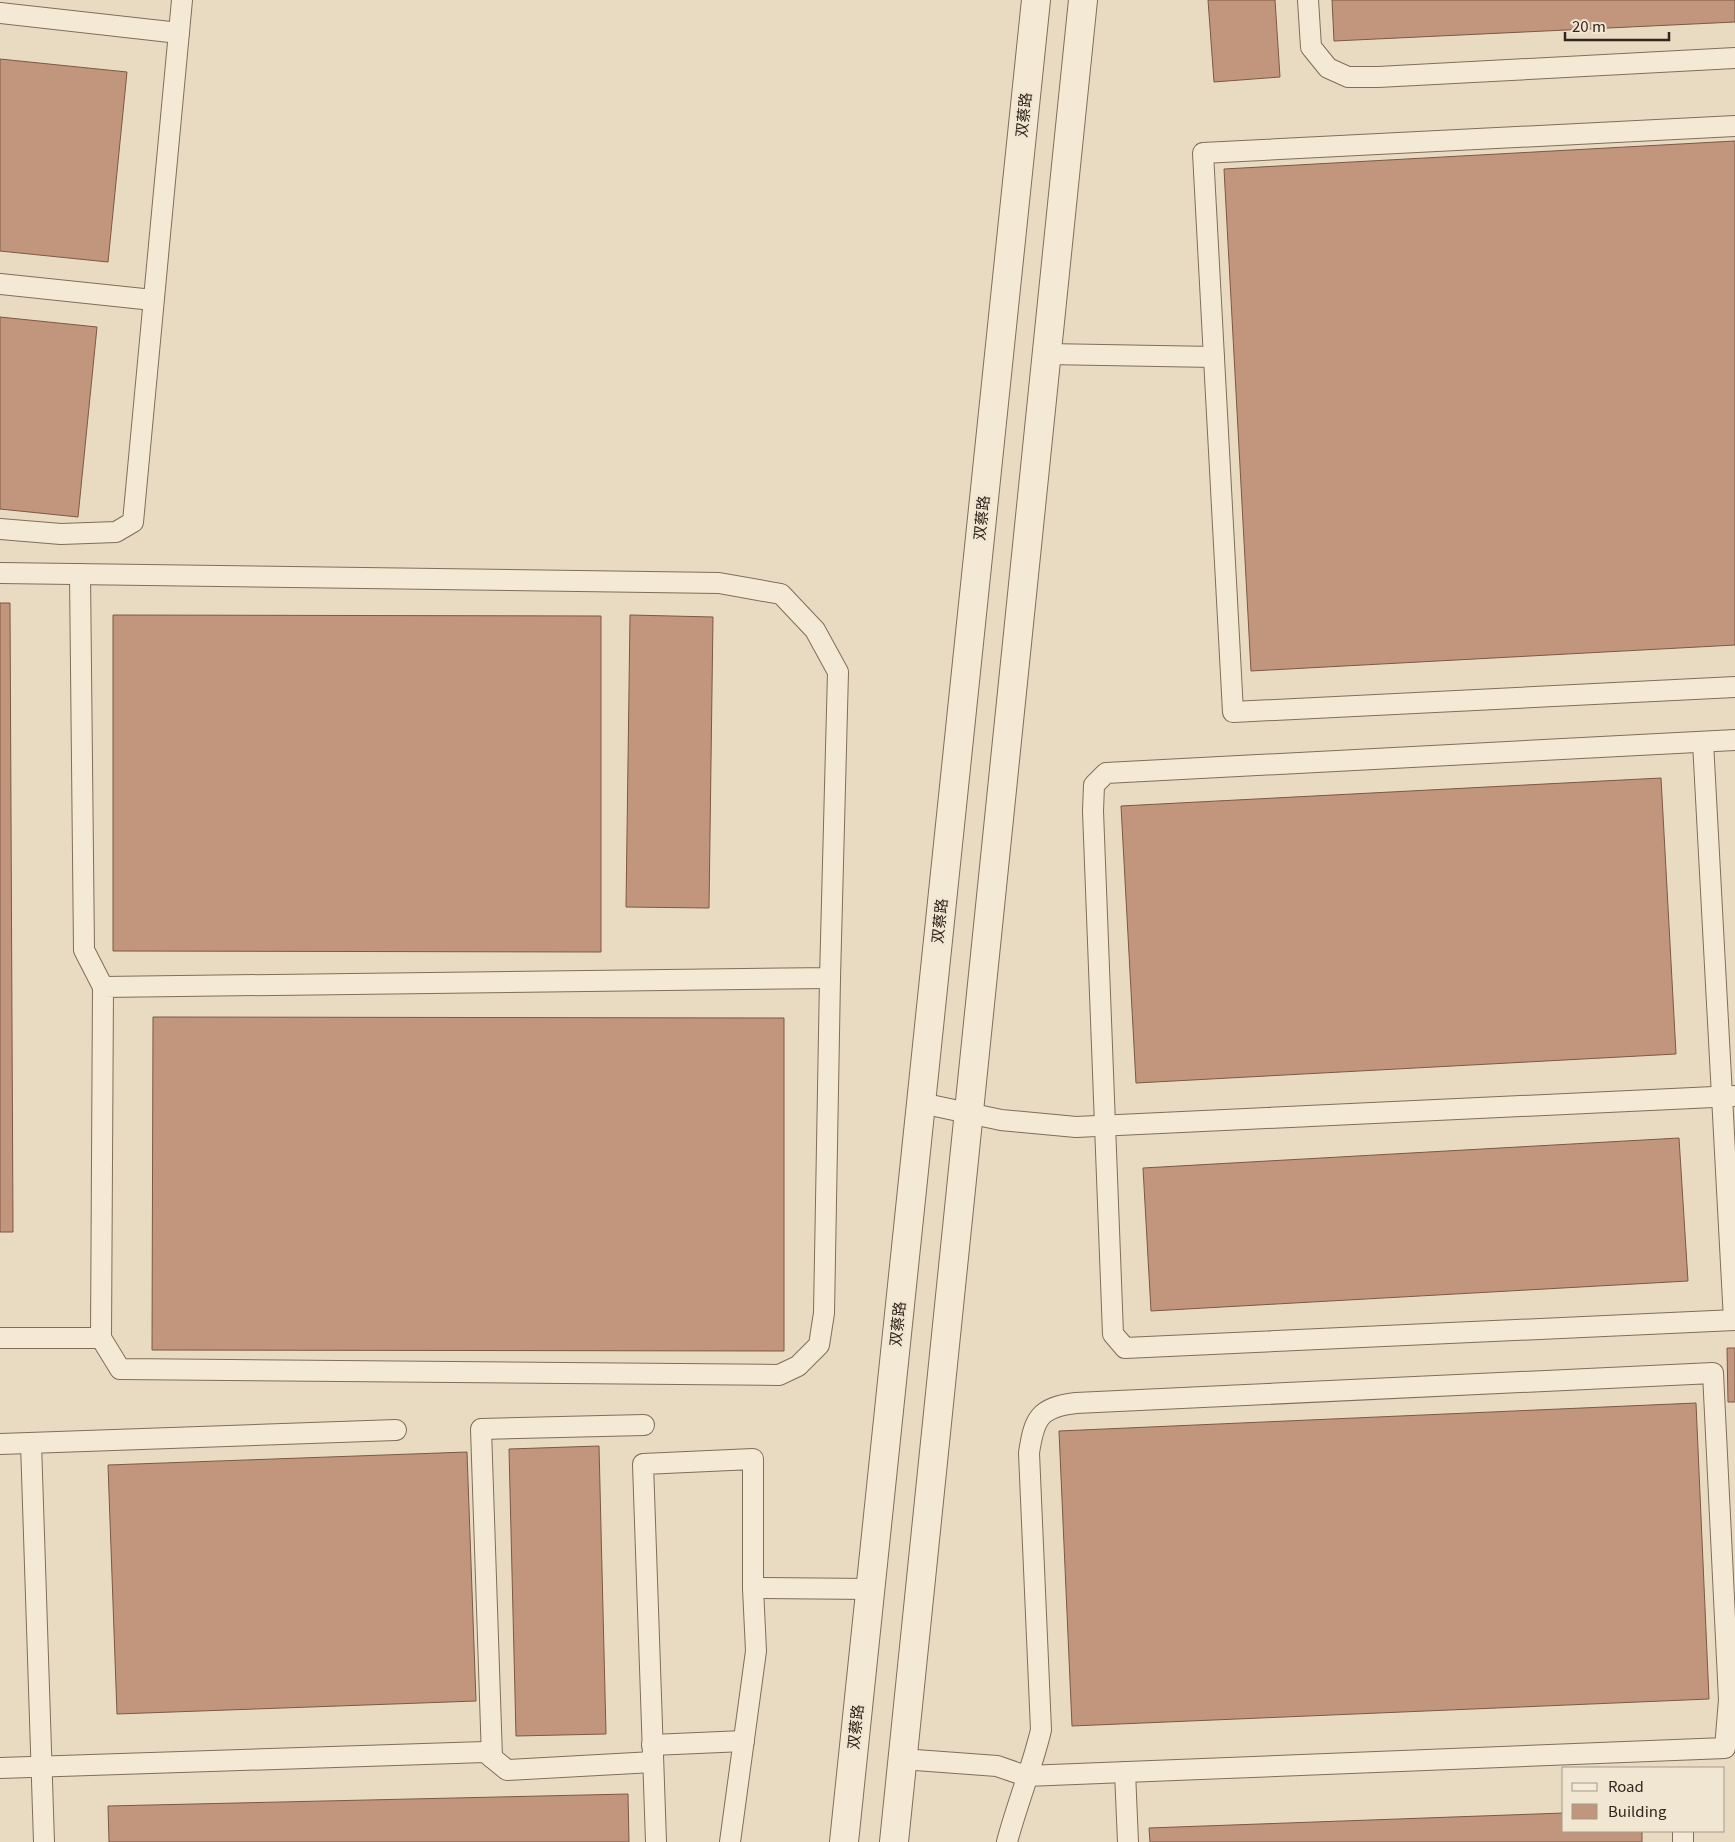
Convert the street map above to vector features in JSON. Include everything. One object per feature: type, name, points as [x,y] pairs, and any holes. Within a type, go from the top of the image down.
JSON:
[{"type":"street","name":"双蔡路","points":[[844,1842],[1036,0]]},
{"type":"street","points":[[894,1842],[1083,0]]},
{"type":"lane","points":[[0,529],[61,534],[116,532],[133,522],[182,0]]},
{"type":"lane","points":[[1308,0],[1311,47],[1328,68],[1348,77],[1735,58]]},
{"type":"lane","points":[[0,13],[179,33]]},
{"type":"lane","points":[[1735,126],[1203,152],[1234,712],[1735,687]]},
{"type":"lane","points":[[0,284],[154,300]]},
{"type":"lane","points":[[1047,354],[1214,357]]},
{"type":"lane","points":[[0,573],[80,574],[719,583],[781,594],[815,630],[838,672],[824,1313],[819,1345],[798,1366],[779,1375],[120,1369],[101,1338],[103,987],[84,950],[80,574]]},
{"type":"lane","points":[[1703,742],[1728,1097],[1735,1320],[1125,1348],[1113,1334],[1093,811],[1094,784],[1106,773],[1735,740]]},
{"type":"lane","points":[[103,987],[830,978]]},
{"type":"lane","points":[[921,1103],[1032,1124],[1076,1128],[1728,1097]]},
{"type":"lane","points":[[0,1338],[101,1338]]},
{"type":"lane","points":[[902,1759],[997,1766],[1026,1776],[1680,1759],[1725,1748],[1729,1700],[1713,1372],[1076,1403],[1058,1405],[1041,1414],[1033,1429],[1029,1453],[1041,1730],[1036,1752],[1026,1776],[1007,1842]]},
{"type":"lane","points":[[492,1758],[481,1429],[644,1425]]},
{"type":"lane","points":[[0,1444],[396,1430]]},
{"type":"lane","points":[[31,1443],[44,1842]]},
{"type":"lane","points":[[656,1842],[643,1464],[753,1458],[753,1588],[756,1652],[730,1842]]},
{"type":"lane","points":[[753,1588],[870,1589]]},
{"type":"lane","points":[[0,1768],[486,1752],[507,1770],[653,1754],[744,1741]]},
{"type":"lane","points":[[1125,1772],[1128,1842]]},
{"type":"building","points":[[1208,0],[1275,0],[1280,77],[1214,82]]},
{"type":"building","points":[[1332,0],[1735,0],[1735,22],[1334,41]]},
{"type":"building","points":[[0,59],[127,72],[108,262],[0,251]]},
{"type":"building","points":[[1735,141],[1735,645],[1251,671],[1224,169]]},
{"type":"building","points":[[0,317],[97,327],[78,517],[0,509]]},
{"type":"building","points":[[0,603],[10,603],[13,1232],[0,1232]]},
{"type":"building","points":[[113,615],[601,616],[601,952],[113,951]]},
{"type":"building","points":[[630,615],[713,617],[709,908],[626,907]]},
{"type":"building","points":[[1661,778],[1676,1054],[1136,1083],[1121,806]]},
{"type":"building","points":[[153,1017],[784,1018],[784,1351],[152,1350]]},
{"type":"building","points":[[1679,1138],[1688,1281],[1151,1311],[1143,1168]]},
{"type":"building","points":[[1727,1348],[1735,1348],[1735,1402],[1728,1402]]},
{"type":"building","points":[[1696,1403],[1709,1699],[1072,1726],[1059,1431]]},
{"type":"building","points":[[599,1446],[606,1734],[516,1736],[509,1449]]},
{"type":"building","points":[[467,1452],[476,1701],[117,1714],[108,1465]]},
{"type":"building","points":[[628,1794],[629,1842],[109,1842],[108,1806]]},
{"type":"building","points":[[1562,1813],[1562,1832],[1642,1832],[1642,1842],[1150,1842],[1149,1828]]}]
